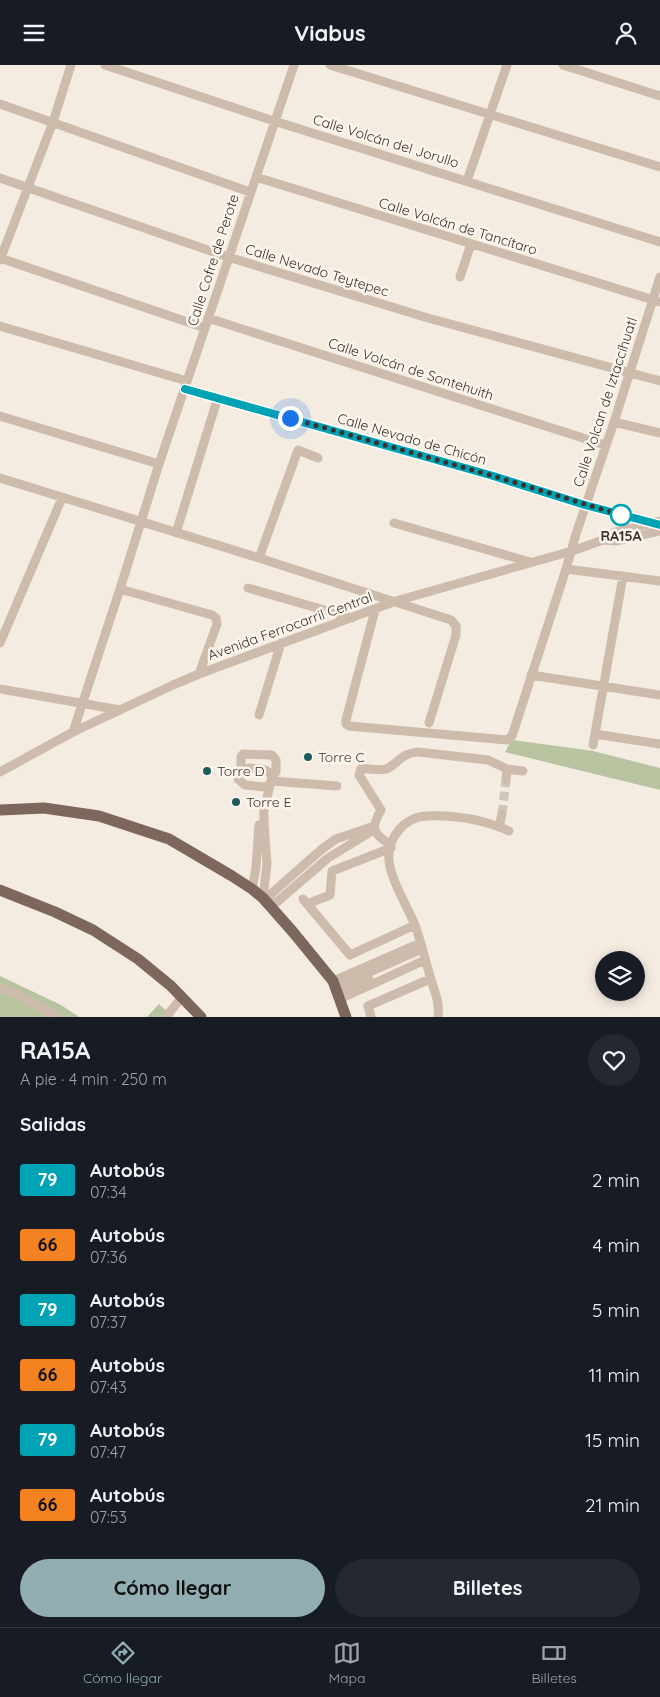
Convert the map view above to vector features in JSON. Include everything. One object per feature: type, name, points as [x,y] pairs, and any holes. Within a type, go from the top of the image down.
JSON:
[{"type":"main road","points":[[2,808],[44,808],[99,817],[169,839],[252,889],[293,932],[337,990],[346,1017]]},
{"type":"main road","points":[[0,890],[55,912],[93,930],[138,959],[182,997],[196,1015]]},
{"type":"street","points":[[71,65],[53,122],[0,259],[205,328]]},
{"type":"street","name":"Calle Volcán del Jorullo","points":[[105,65],[274,121],[660,242]]},
{"type":"street","name":"Calle Cofre de Perote","points":[[73,732],[159,464],[294,65]]},
{"type":"street","points":[[330,65],[660,167]]},
{"type":"street","points":[[467,181],[507,65]]},
{"type":"street","points":[[563,65],[660,96]]},
{"type":"street","points":[[0,104],[250,192]]},
{"type":"street","name":"Calle Volcán de Tancítaro","points":[[256,177],[656,301]]},
{"type":"street","name":"Calle Nevado Teytepec","points":[[0,178],[228,257],[428,318],[660,381]]},
{"type":"street","points":[[460,277],[471,244]]},
{"type":"street","name":"Calle Volcan de Iztaccíhuatl","points":[[375,610],[346,724],[350,726],[507,739],[512,736],[585,505],[656,301],[660,277]]},
{"type":"street","name":"Calle Volcán de Sontehuith","points":[[208,319],[605,445]]},
{"type":"street","name":"Calle Nevado de Chicón","points":[[0,326],[186,385],[218,397],[490,475],[585,505],[657,523]]},
{"type":"street","points":[[176,533],[218,397]]},
{"type":"street","points":[[0,416],[159,464]]},
{"type":"street","points":[[614,422],[660,433]]},
{"type":"street","points":[[259,558],[298,450],[318,457]]},
{"type":"street","points":[[0,478],[396,601],[451,620],[456,626],[456,635],[429,723]]},
{"type":"street","points":[[0,643],[62,498]]},
{"type":"street","points":[[394,523],[530,563]]},
{"type":"street","name":"Avenida Ferrocarril Central","points":[[0,772],[73,732],[199,674],[396,601],[572,551],[604,540],[615,532],[657,523]]},
{"type":"street","name":"Avenida Ferrocarril Central","points":[[604,540],[616,541],[660,531]]},
{"type":"street","points":[[566,569],[660,581]]},
{"type":"street","points":[[593,745],[623,576]]},
{"type":"street","points":[[248,588],[352,618]]},
{"type":"street","points":[[120,589],[212,615],[216,619],[217,624],[199,674]]},
{"type":"street","points":[[259,715],[281,643]]},
{"type":"street","points":[[531,675],[660,695]]},
{"type":"street","points":[[0,689],[120,710]]},
{"type":"street","points":[[595,735],[660,744]]},
{"type":"street","points":[[268,904],[347,850],[374,829],[381,810],[359,775],[361,769],[385,769],[403,756],[418,752],[488,760],[507,769],[523,771]]},
{"type":"street","points":[[252,889],[269,782],[276,772],[276,757],[272,755],[243,754],[238,779],[245,785],[269,782],[337,786]]},
{"type":"street","points":[[241,770],[245,768],[265,769],[269,782],[264,823],[268,904]]},
{"type":"street","points":[[506,780],[507,769]]},
{"type":"street","points":[[499,827],[502,814]]},
{"type":"street","points":[[438,1017],[439,1004],[415,925],[389,861],[391,847],[397,831],[408,821],[419,816],[439,816],[490,823],[509,831]]},
{"type":"street","points":[[374,829],[378,837],[391,847]]},
{"type":"street","points":[[268,904],[272,893],[336,839],[374,829]]},
{"type":"street","points":[[391,847],[332,871],[330,895],[305,902],[350,955],[415,925]]},
{"type":"street","points":[[337,990],[423,951]]},
{"type":"street","points":[[337,990],[423,951]]},
{"type":"street","points":[[371,1017],[368,1006],[430,979]]},
{"type":"street","points":[[0,988],[14,993],[58,1017]]},
{"type":"street","points":[[166,1017],[182,997]]},
{"type":"green space","points":[[513,740],[593,751],[660,768],[660,790],[505,752]]},
{"type":"green space","points":[[0,976],[61,1005],[79,1017],[0,1017]]},
{"type":"green space","points":[[159,1004],[173,1017],[147,1017]]},
{"type":"tunnel","points":[[502,814],[506,780]]},
{"type":"bus line","name":"79","points":[[185,389],[236,402],[490,475],[585,505],[660,525]]},
{"type":"place","name":"RA15A","points":[[621,515]]},
{"type":"place","name":"Torre C","points":[[308,757]]},
{"type":"place","name":"Torre D","points":[[207,771]]},
{"type":"place","name":"Torre E","points":[[236,802]]},
{"type":"route","points":[[290,418],[490,475],[621,515]]}]
